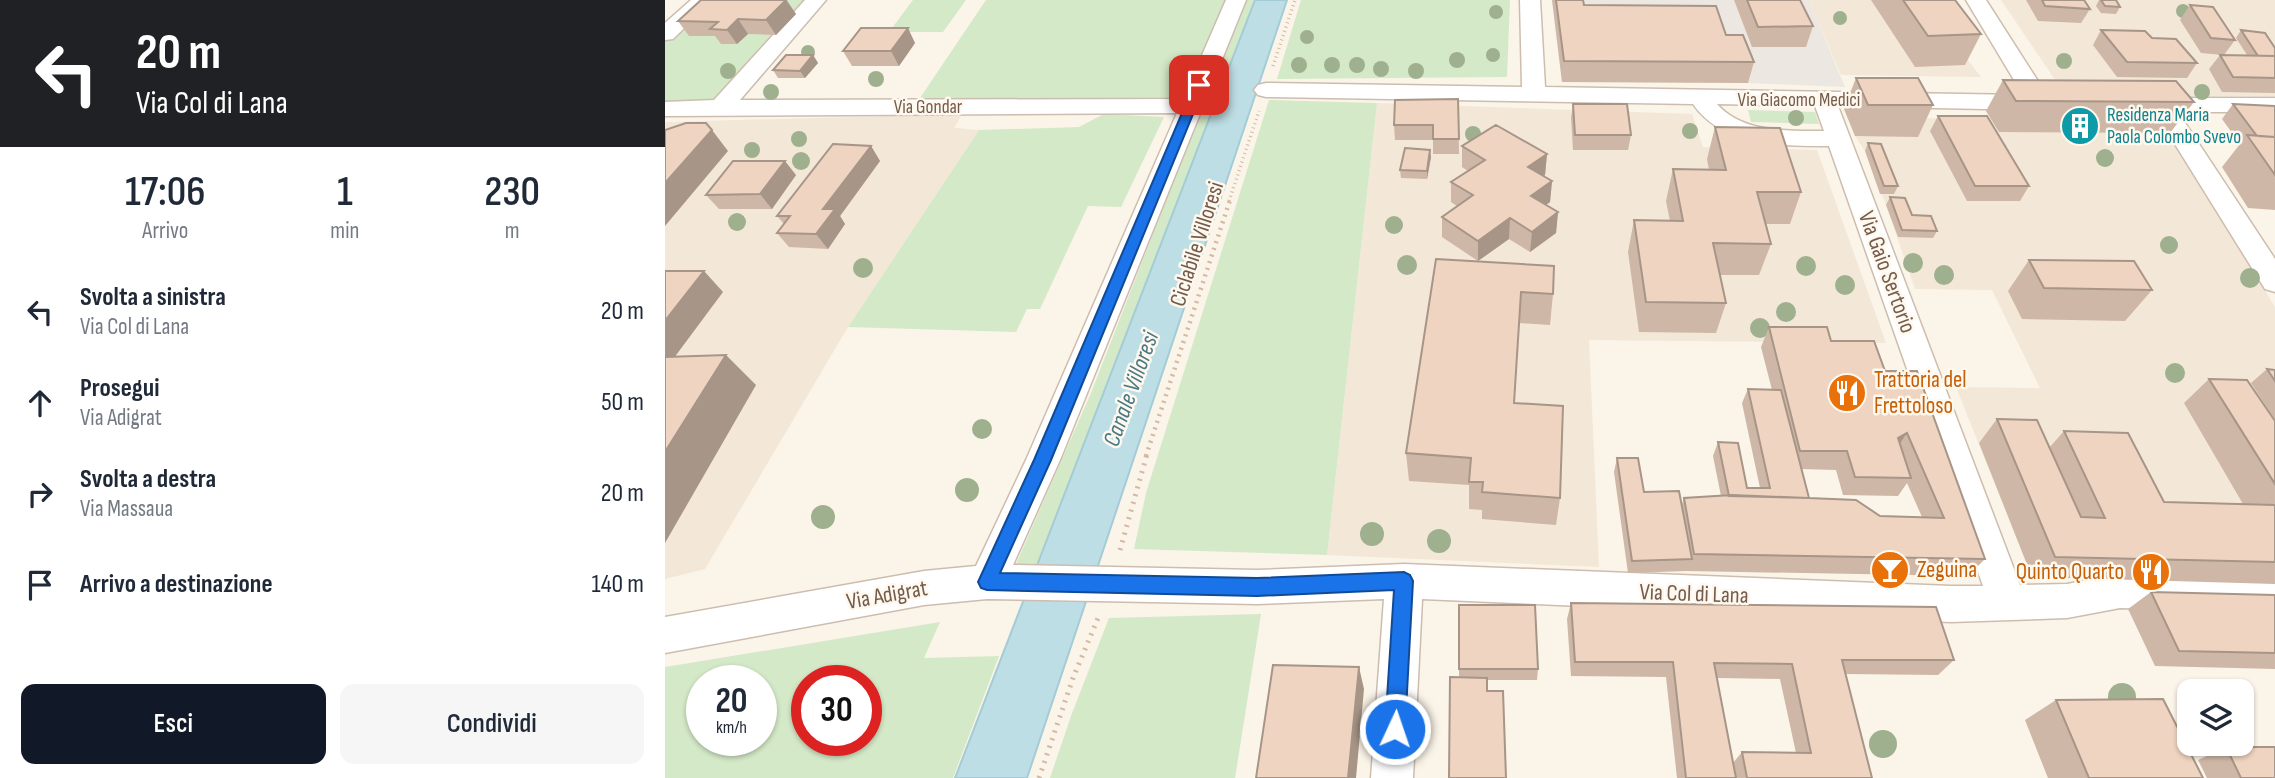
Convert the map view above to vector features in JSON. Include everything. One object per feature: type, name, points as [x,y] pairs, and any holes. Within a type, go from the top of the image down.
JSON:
[{"type":"street","points":[[665,34],[703,0]]},
{"type":"street","points":[[721,107],[816,0]]},
{"type":"street","points":[[999,582],[1043,460],[1236,0]]},
{"type":"street","points":[[1530,0],[1534,94]]},
{"type":"street","points":[[1976,0],[2040,103]]},
{"type":"street","name":"Via Giacomo Medici","points":[[1266,90],[2067,103]]},
{"type":"street","name":"Via Giacomo Medici","points":[[1701,99],[1717,118],[1738,128],[1776,138],[1838,139]]},
{"type":"street","name":"Via Gaio Sertorio","points":[[1824,99],[2008,603]]},
{"type":"street","points":[[2121,104],[2275,105]]},
{"type":"street","points":[[2162,105],[2275,282]]},
{"type":"street","name":"Via Gondar","points":[[665,109],[1190,106]]},
{"type":"street","points":[[1392,778],[1404,581]]},
{"type":"street","name":"Via Col di Lana","points":[[1107,584],[1257,587],[1404,581],[1951,604],[2067,601],[2120,591],[2275,595]]},
{"type":"street","name":"Via Adigrat","points":[[665,635],[924,588],[999,582],[1107,584]]},
{"type":"path","name":"Ciclabile Villoresi","points":[[1039,778],[1107,584],[1133,496],[1295,0]]},
{"type":"shaded area","points":[[1552,0],[1809,0],[1845,87],[1748,83],[1562,82]]},
{"type":"shaded area","points":[[1809,0],[1921,0],[1981,77],[1841,75]]},
{"type":"shaded area","points":[[2001,0],[2275,0],[2275,96],[2066,96]]},
{"type":"shaded area","points":[[1377,103],[1692,114],[1703,147],[1817,150],[1886,343],[1589,340],[1599,567],[1327,555]]},
{"type":"shaded area","points":[[1844,109],[1904,110],[1909,118],[1990,119],[1986,111],[2170,133],[2275,307],[2275,584],[2032,577],[1956,387],[2040,388],[1992,290],[1915,289],[1865,151],[1855,136]]},
{"type":"shaded area","points":[[962,114],[954,128],[979,130],[848,327],[705,569],[665,579],[665,122]]},
{"type":"green space","points":[[710,0],[808,0],[716,101],[665,103],[665,41]]},
{"type":"green space","points":[[913,0],[966,0],[943,32],[889,32]]},
{"type":"green space","points":[[986,0],[1228,0],[1191,89],[1173,99],[920,98]]},
{"type":"green space","points":[[1244,0],[1255,0],[1034,572],[1013,571],[1091,393]]},
{"type":"green space","points":[[1301,0],[1510,0],[1507,77],[1277,79]]},
{"type":"green space","points":[[1269,100],[1377,103],[1327,555],[1134,549],[1146,493]]},
{"type":"green space","points":[[1748,110],[1815,112],[1819,124],[1751,122]]},
{"type":"green space","points":[[1104,114],[1164,117],[1121,207],[1088,206],[1040,309],[1027,309],[1016,332],[848,327],[979,130],[1079,127]]},
{"type":"green space","points":[[1261,614],[1235,778],[1050,778],[1109,618]]},
{"type":"green space","points":[[940,622],[924,658],[999,656],[953,778],[665,778],[665,667]]},
{"type":"water","name":"Canale Villoresi","points":[[1255,0],[1287,0],[1027,778],[955,778]]},
{"type":"building","points":[[701,0],[786,0],[766,20],[738,19],[727,30],[710,29],[718,22],[678,21]]},
{"type":"building","points":[[1556,0],[1583,0],[1584,5],[1716,6],[1726,35],[1743,35],[1754,62],[1564,61]]},
{"type":"building","points":[[1747,0],[1800,0],[1813,26],[1758,27]]},
{"type":"building","points":[[1903,0],[1955,0],[1981,34],[1928,36]]},
{"type":"building","points":[[2042,0],[2084,0],[2090,9],[2045,6]]},
{"type":"building","points":[[2101,0],[2116,0],[2120,7],[2105,6]]},
{"type":"building","points":[[2190,5],[2213,7],[2235,40],[2211,38]]},
{"type":"building","points":[[861,28],[908,28],[891,51],[843,51]]},
{"type":"building","points":[[2101,30],[2145,31],[2152,38],[2176,39],[2197,63],[2127,62]]},
{"type":"building","points":[[2241,30],[2265,33],[2275,48],[2275,56],[2258,56]]},
{"type":"building","points":[[786,55],[813,55],[800,71],[773,70]]},
{"type":"building","points":[[2220,55],[2275,56],[2275,78],[2233,77]]},
{"type":"building","points":[[1856,78],[1918,78],[1933,105],[1868,105]]},
{"type":"building","points":[[2003,80],[2176,81],[2194,102],[2016,101]]},
{"type":"building","points":[[1458,99],[1459,139],[1433,139],[1433,125],[1394,125],[1395,100]]},
{"type":"building","points":[[1573,104],[1627,104],[1631,135],[1575,135]]},
{"type":"building","points":[[2233,104],[2275,106],[2275,137],[2257,136]]},
{"type":"building","points":[[1938,116],[1987,116],[2029,186],[1975,186]]},
{"type":"building","points":[[686,123],[706,123],[712,130],[665,183],[665,130]]},
{"type":"building","points":[[1496,125],[1547,154],[1528,167],[1552,181],[1531,196],[1558,212],[1532,232],[1510,218],[1478,241],[1442,217],[1473,195],[1451,182],[1485,160],[1462,146]]},
{"type":"building","points":[[1715,127],[1780,128],[1801,192],[1757,192],[1771,244],[1713,243],[1726,303],[1646,302],[1634,220],[1683,221],[1673,169],[1726,170]]},
{"type":"building","points":[[2247,135],[2275,137],[2275,175]]},
{"type":"building","points":[[1868,143],[1881,144],[1898,186],[1884,186]]},
{"type":"building","points":[[833,144],[871,146],[823,209],[835,209],[816,234],[777,233],[790,216],[777,216]]},
{"type":"building","points":[[1405,148],[1430,150],[1427,171],[1400,170]]},
{"type":"building","points":[[733,161],[785,161],[760,194],[706,195]]},
{"type":"building","points":[[1890,197],[1905,198],[1912,215],[1931,216],[1937,231],[1902,230]]},
{"type":"building","points":[[1436,259],[1554,266],[1553,294],[1521,292],[1514,403],[1563,406],[1560,498],[1482,492],[1483,482],[1469,482],[1471,458],[1406,453]]},
{"type":"building","points":[[2029,260],[2134,261],[2152,290],[2044,288]]},
{"type":"building","points":[[665,271],[704,271],[665,321]]},
{"type":"building","points":[[1769,327],[1827,327],[1831,341],[1874,341],[1885,371],[1917,371],[1985,559],[1694,554],[1684,498],[1732,495],[1856,500],[1880,516],[1944,518],[1907,433],[1898,438],[1911,478],[1855,477],[1847,451],[1800,451]]},
{"type":"building","points":[[726,355],[665,452],[665,357]]},
{"type":"building","points":[[2267,369],[2275,370],[2275,381]]},
{"type":"building","points":[[2209,379],[2247,380],[2275,421],[2275,484]]},
{"type":"building","points":[[1748,389],[1781,390],[1809,498],[1729,496],[1718,442],[1738,443],[1747,488],[1770,488]]},
{"type":"building","points":[[1997,419],[2037,420],[2081,517],[2105,518],[2064,431],[2128,433],[2164,502],[2275,505],[2275,562],[2055,557]]},
{"type":"building","points":[[1617,458],[1638,458],[1644,492],[1679,491],[1692,559],[1632,561]]},
{"type":"building","points":[[2151,592],[2275,595],[2275,653],[2179,651]]},
{"type":"building","points":[[1571,603],[1936,607],[1954,660],[1842,660],[1872,778],[1747,778],[1742,752],[1811,753],[1792,664],[1714,663],[1736,778],[1686,778],[1673,662],[1575,662]]},
{"type":"building","points":[[1459,605],[1535,605],[1538,669],[1459,669]]},
{"type":"building","points":[[1273,665],[1359,667],[1348,778],[1256,778]]},
{"type":"building","points":[[1450,677],[1487,678],[1487,691],[1503,691],[1506,778],[1449,778]]},
{"type":"building","points":[[2163,699],[2177,727],[2177,756],[2192,756],[2203,778],[2089,778],[2056,700]]},
{"type":"building","points":[[2254,747],[2275,747],[2275,778],[2241,778],[2230,756],[2254,756]]},
{"type":"place","name":"Residenza Maria Paola Colombo Svevo","points":[[2080,126]]},
{"type":"place","name":"Trattoria del Frettoloso","points":[[1847,393]]},
{"type":"place","name":"Zeguina","points":[[1890,570]]},
{"type":"place","name":"Quinto Quarto","points":[[2151,572]]},
{"type":"route","points":[[1199,85],[1043,460],[987,582],[1257,587],[1404,581],[1395,729]]}]
